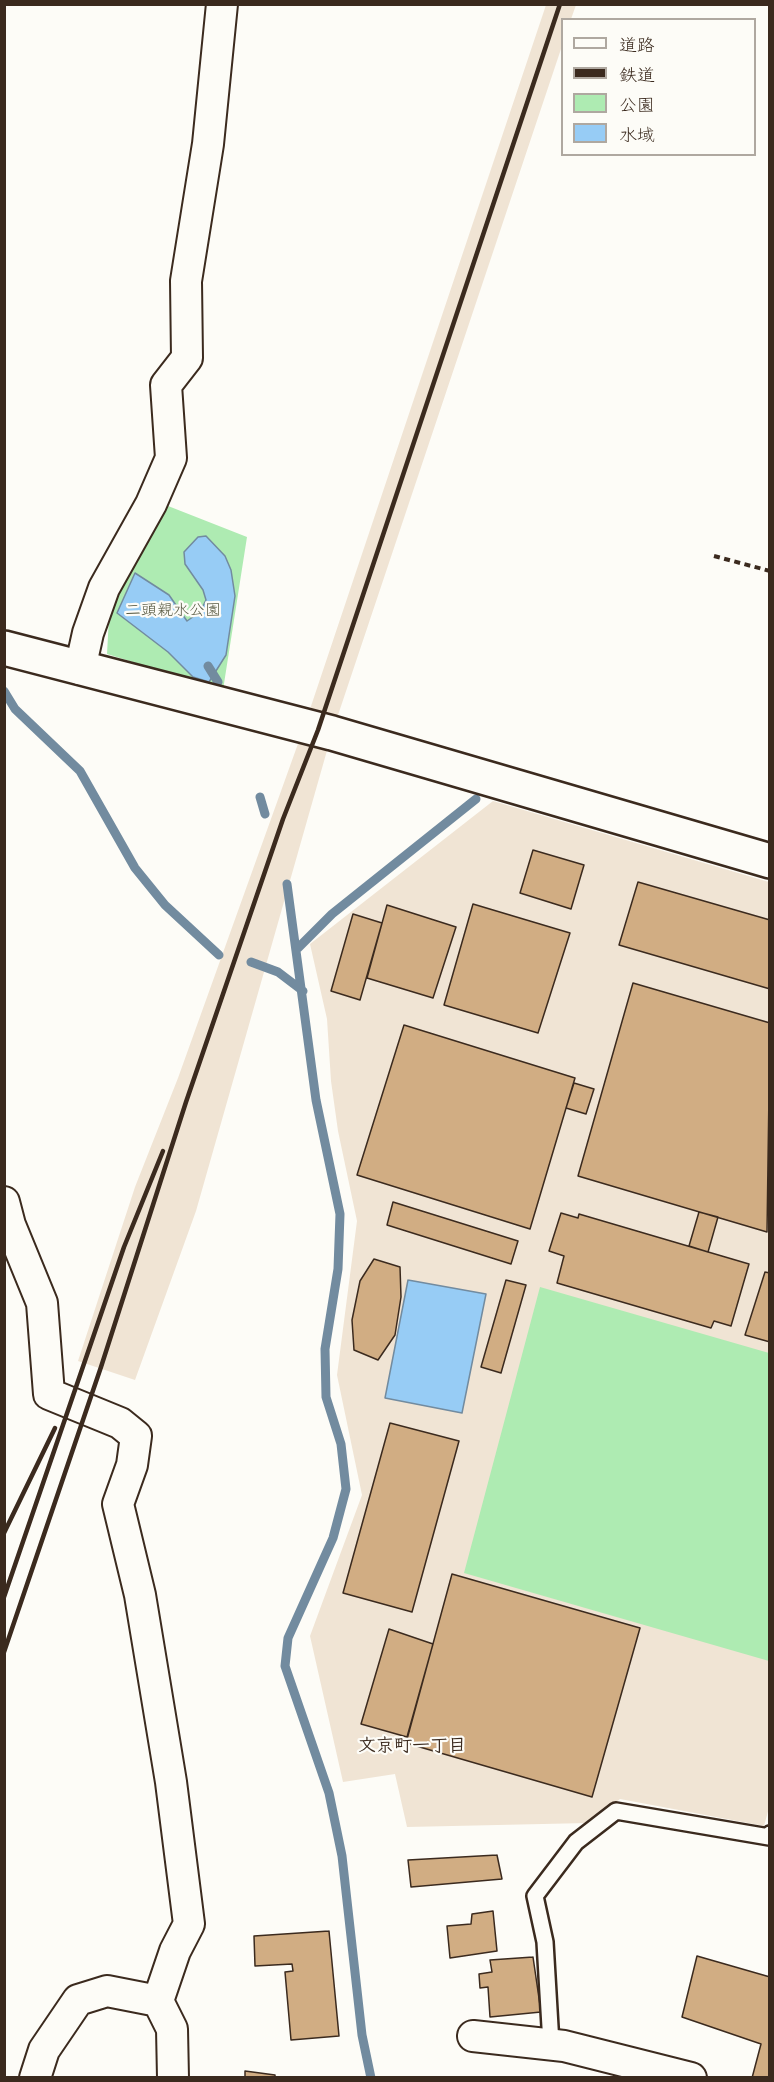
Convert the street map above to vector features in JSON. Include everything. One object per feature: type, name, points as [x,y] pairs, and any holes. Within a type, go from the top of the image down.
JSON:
[{"type":"street","points":[[80,669],[88,633],[104,588],[151,504],[171,458],[166,385],[187,358],[186,281],[208,144],[222,4]]},
{"type":"street","points":[[4,648],[332,733],[770,861]]},
{"type":"street","points":[[4,1202],[10,1225],[42,1303],[49,1394],[120,1423],[135,1436],[132,1465],[118,1504],[140,1595],[171,1782],[189,1924],[175,1951],[158,2001],[172,2029],[173,2078]]},
{"type":"street","points":[[34,2078],[44,2050],[78,2001],[107,1991],[158,2001]]},
{"type":"street","points":[[473,2036],[551,2044],[640,2063],[691,2078]]},
{"type":"lane","points":[[551,2044],[545,1942],[535,1896],[576,1842],[616,1810],[769,1837],[770,1834]]},
{"type":"path","points":[[714,556],[770,571]]},
{"type":"shaded area","points":[[546,5],[576,5],[571,18],[561,18],[561,49],[332,733],[196,1211],[135,1380],[78,1361],[135,1187],[178,1078],[304,727]]},
{"type":"shaded area","points":[[493,801],[769,882],[770,1804],[764,1826],[620,1799],[588,1823],[407,1827],[395,1774],[343,1782],[310,1636],[362,1495],[337,1375],[357,1221],[338,1131],[331,1081],[327,1019],[310,944]]},
{"type":"green space","name":"二頭親水公園","points":[[163,504],[247,537],[223,690],[107,654],[110,599]]},
{"type":"green space","points":[[540,1287],[769,1353],[769,1661],[464,1573]]},
{"type":"water","points":[[206,536],[225,556],[231,570],[235,596],[226,655],[209,682],[193,677],[168,652],[117,613],[135,573],[169,595],[187,621],[200,612],[206,600],[203,590],[185,564],[184,552],[198,537]]},
{"type":"water","points":[[408,1280],[486,1294],[462,1413],[385,1398]]},
{"type":"building","points":[[533,850],[584,865],[571,909],[520,893]]},
{"type":"building","points":[[638,882],[770,920],[770,989],[619,945]]},
{"type":"building","points":[[473,904],[570,933],[538,1033],[444,1005]]},
{"type":"building","points":[[387,905],[456,927],[433,998],[367,978]]},
{"type":"building","points":[[353,914],[382,923],[360,1000],[331,991]]},
{"type":"building","points":[[633,983],[770,1023],[767,1232],[578,1176]]},
{"type":"building","points":[[404,1025],[575,1078],[530,1229],[357,1175]]},
{"type":"building","points":[[574,1083],[594,1089],[586,1114],[566,1108]]},
{"type":"building","points":[[393,1202],[518,1241],[511,1264],[387,1225]]},
{"type":"building","points":[[699,1212],[718,1217],[708,1252],[689,1246]]},
{"type":"building","points":[[561,1213],[578,1218],[579,1214],[749,1264],[731,1326],[714,1321],[711,1328],[557,1283],[564,1256],[549,1251]]},
{"type":"building","points":[[374,1259],[400,1267],[401,1297],[395,1335],[378,1360],[354,1350],[352,1320],[360,1281]]},
{"type":"building","points":[[765,1272],[770,1273],[770,1342],[745,1335]]},
{"type":"building","points":[[506,1280],[526,1285],[501,1373],[481,1367]]},
{"type":"building","points":[[390,1423],[459,1441],[412,1612],[343,1593]]},
{"type":"building","points":[[452,1574],[640,1628],[592,1797],[406,1743]]},
{"type":"building","points":[[389,1629],[433,1644],[407,1737],[361,1724]]},
{"type":"building","points":[[497,1855],[502,1879],[411,1887],[408,1860]]},
{"type":"building","points":[[493,1911],[497,1951],[450,1958],[447,1926],[471,1924],[472,1914]]},
{"type":"building","points":[[329,1931],[339,2036],[291,2040],[285,1972],[293,1971],[292,1964],[255,1966],[254,1936]]},
{"type":"building","points":[[697,1956],[770,1977],[770,2078],[752,2078],[761,2044],[682,2017]]},
{"type":"building","points":[[533,1957],[541,2012],[490,2017],[488,1987],[480,1988],[479,1974],[492,1972],[490,1960]]},
{"type":"building","points":[[245,2071],[275,2075],[275,2078],[245,2078]]},
{"type":"waterway","points":[[208,666],[218,682]]},
{"type":"waterway","points":[[4,691],[15,709],[80,771],[135,868],[165,905],[219,955]]},
{"type":"waterway","points":[[260,797],[265,814]]},
{"type":"waterway","points":[[298,948],[332,914],[476,799]]},
{"type":"waterway","points":[[287,884],[316,1100],[340,1214],[338,1269],[325,1349],[326,1397],[341,1444],[346,1489],[333,1538],[288,1638],[285,1666],[329,1793],[342,1856],[362,2035],[371,2078]]},
{"type":"waterway","points":[[251,962],[278,972],[303,991]]},
{"type":"railway","points":[[4,1652],[101,1367],[186,1102],[283,819],[318,730],[560,4]]},
{"type":"railway","points":[[4,1597],[124,1247],[163,1151]]},
{"type":"railway","points":[[4,1533],[55,1428]]},
{"type":"district","name":"文京町一丁目","points":[[412,1746]]}]
